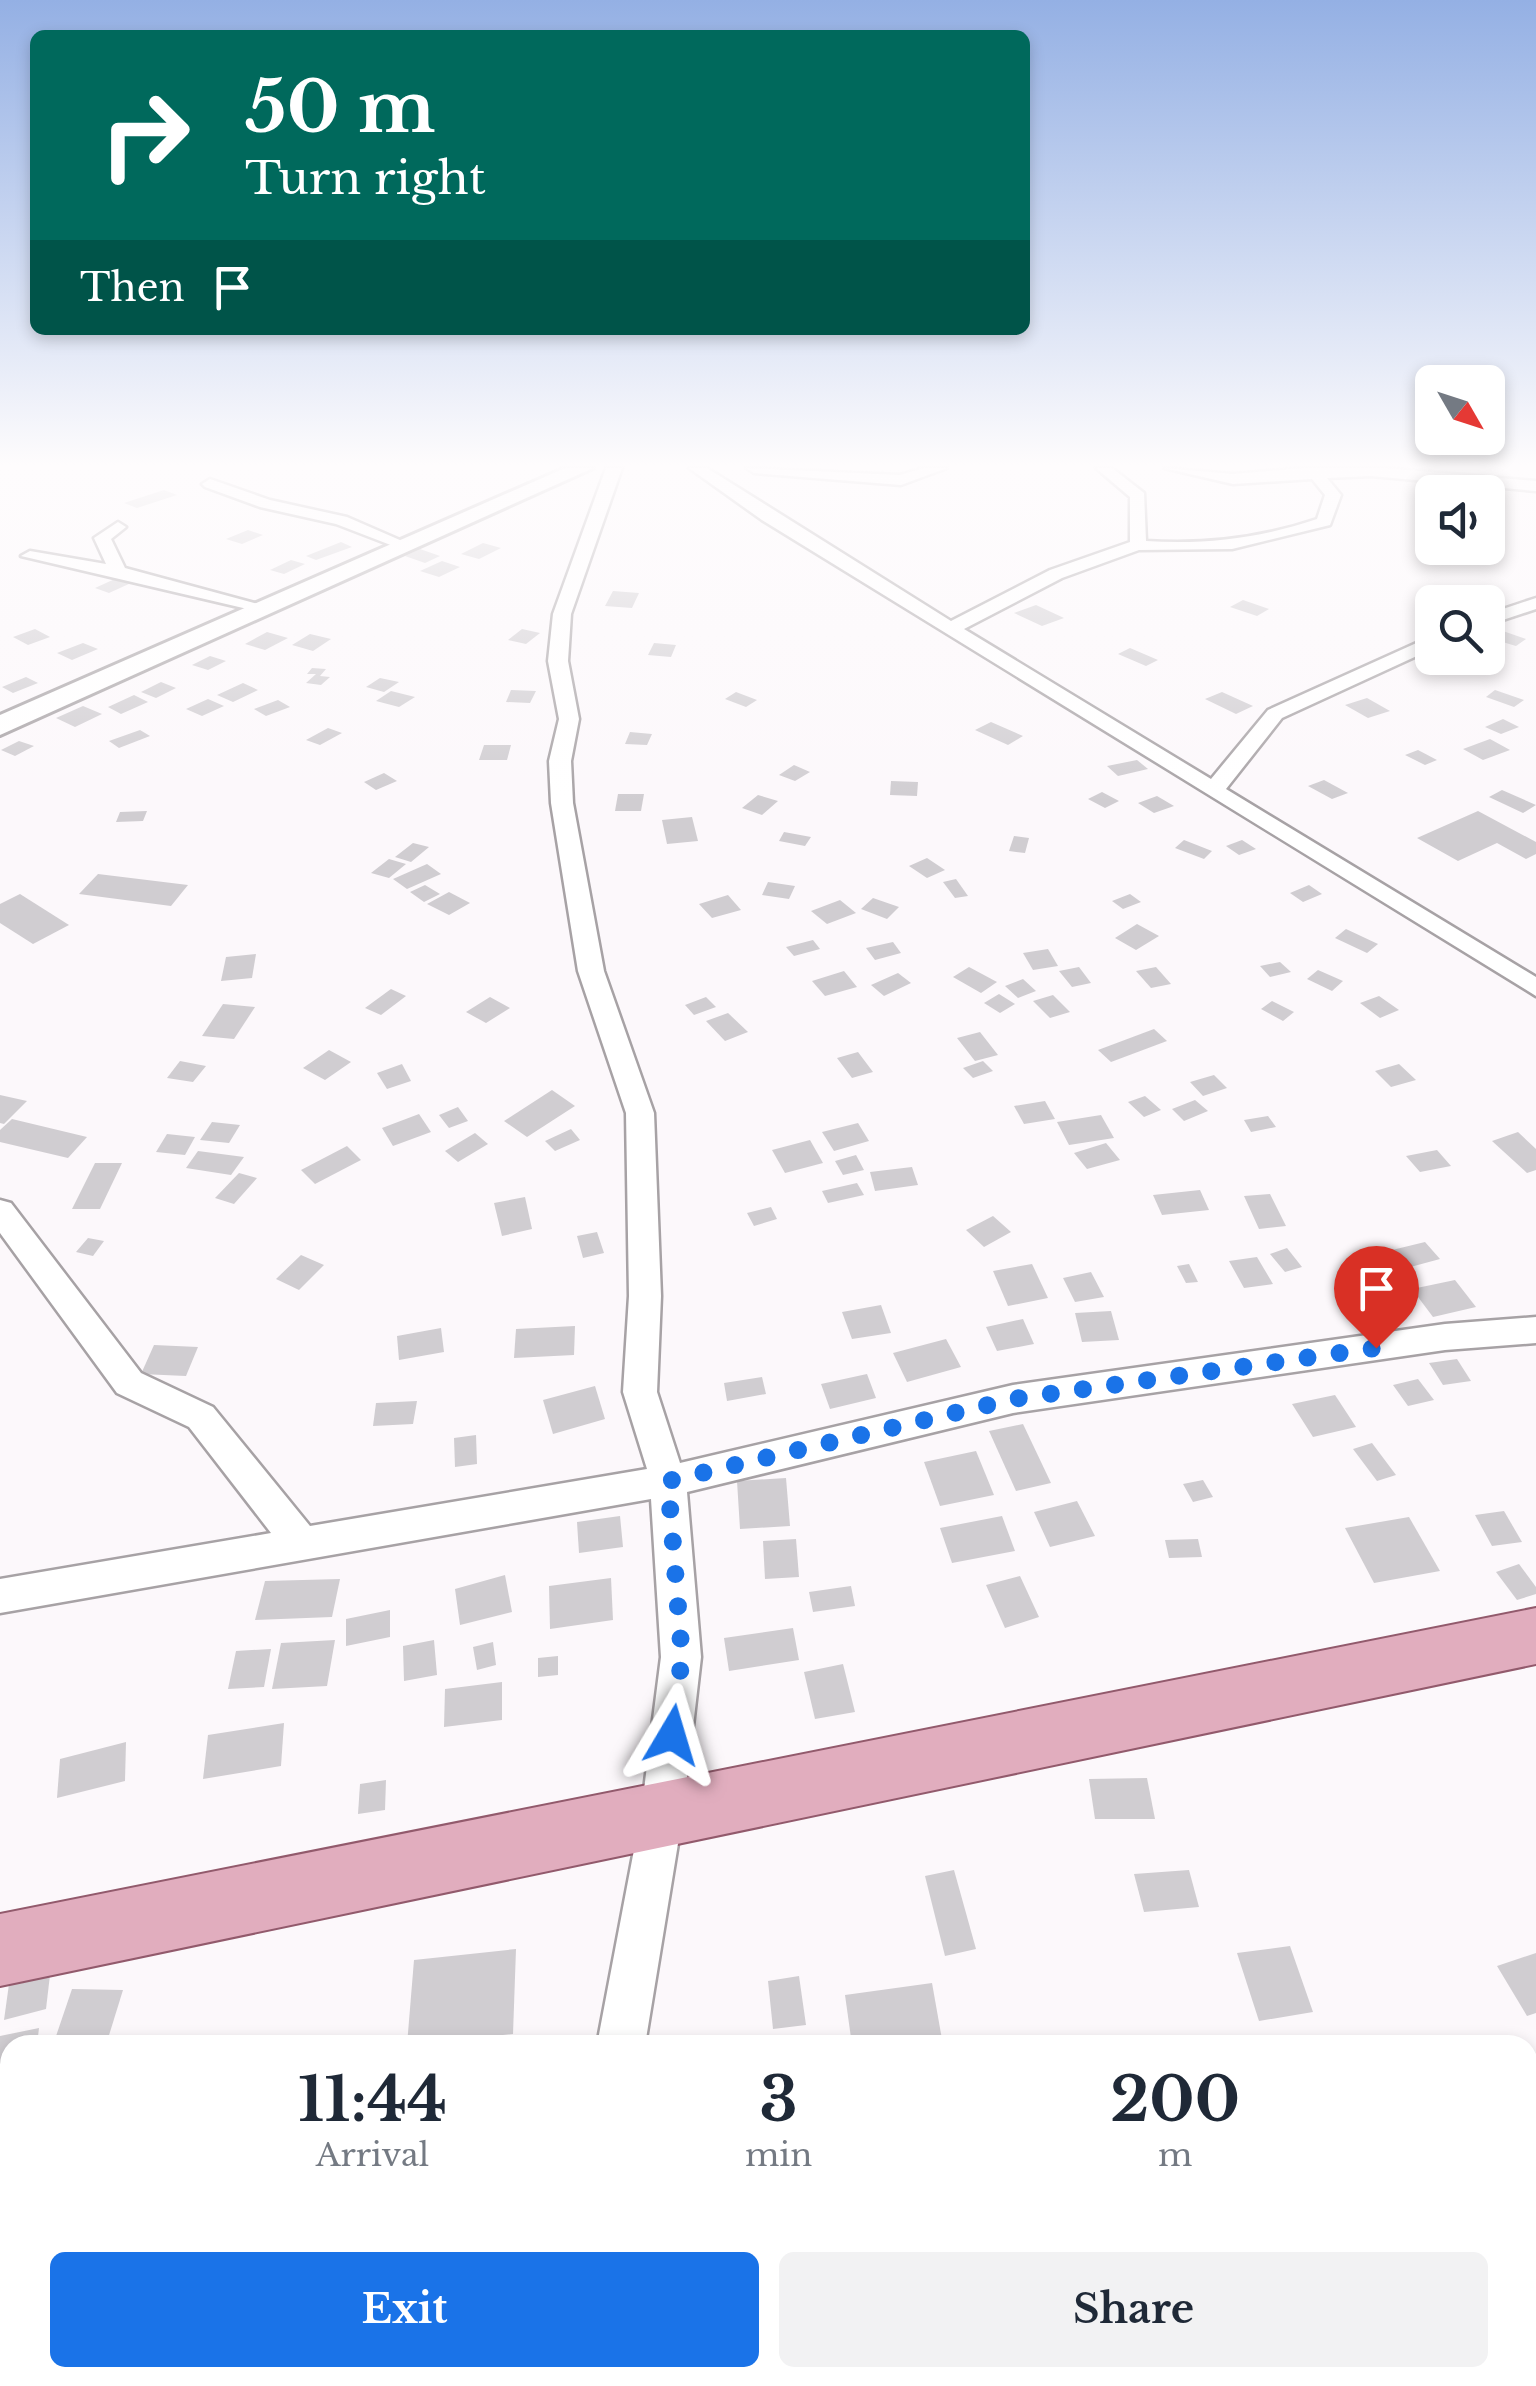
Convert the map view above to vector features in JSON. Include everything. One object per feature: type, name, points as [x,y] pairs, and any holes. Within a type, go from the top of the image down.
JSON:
[{"type":"main road","points":[[0,1950],[1536,1636]]},
{"type":"street","points":[[151,579],[264,608]]},
{"type":"street","points":[[0,726],[325,579]]},
{"type":"street","points":[[574,579],[562,614],[558,661],[569,719],[560,761],[562,803],[591,971],[640,1112],[645,1296],[640,1392],[668,1481],[682,1657],[662,1814],[622,2035]]},
{"type":"street","points":[[873,579],[1536,988]]},
{"type":"street","points":[[954,627],[1046,579]]},
{"type":"street","points":[[1505,614],[1536,603]]},
{"type":"street","points":[[1213,792],[1275,714],[1415,650]]},
{"type":"street","points":[[0,1211],[129,1382],[202,1417],[301,1543]]},
{"type":"street","points":[[0,1596],[668,1481],[1013,1399],[1445,1337],[1536,1330]]},
{"type":"building","points":[[114,579],[131,583],[109,593],[95,588]]},
{"type":"building","points":[[613,591],[639,593],[632,608],[605,606]]},
{"type":"building","points":[[1243,600],[1269,609],[1257,616],[1230,607]]},
{"type":"building","points":[[1036,605],[1064,618],[1042,626],[1014,613]]},
{"type":"building","points":[[35,629],[50,637],[28,645],[13,637]]},
{"type":"building","points":[[522,629],[540,633],[526,644],[508,640]]},
{"type":"building","points":[[267,632],[288,638],[265,650],[245,644]]},
{"type":"building","points":[[1505,632],[1526,639],[1516,646],[1505,643]]},
{"type":"building","points":[[310,634],[331,639],[313,651],[292,645]]},
{"type":"building","points":[[83,643],[98,649],[72,660],[57,653]]},
{"type":"building","points":[[654,643],[676,645],[671,657],[648,655]]},
{"type":"building","points":[[1130,648],[1158,660],[1146,666],[1118,654]]},
{"type":"building","points":[[210,656],[226,661],[208,670],[192,665]]},
{"type":"building","points":[[312,668],[326,669],[320,676],[330,677],[321,685],[306,683],[316,674],[307,674]]},
{"type":"building","points":[[26,677],[38,683],[13,693],[2,687]]},
{"type":"building","points":[[380,678],[399,682],[384,692],[366,687]]},
{"type":"building","points":[[161,682],[176,688],[156,698],[141,692]]},
{"type":"building","points":[[243,683],[258,690],[233,702],[217,695]]},
{"type":"building","points":[[511,690],[536,691],[530,703],[506,702]]},
{"type":"building","points":[[1495,690],[1524,700],[1514,707],[1486,697]]},
{"type":"building","points":[[391,691],[415,697],[399,707],[376,701]]},
{"type":"building","points":[[736,692],[757,700],[746,707],[725,699]]},
{"type":"building","points":[[1222,692],[1253,706],[1236,714],[1205,699]]},
{"type":"building","points":[[134,695],[148,702],[121,714],[108,707]]},
{"type":"building","points":[[1367,698],[1390,711],[1368,718],[1345,705]]},
{"type":"building","points":[[208,699],[224,706],[202,716],[186,709]]},
{"type":"building","points":[[278,700],[290,707],[266,716],[254,709]]},
{"type":"building","points":[[83,706],[102,714],[75,727],[56,718]]},
{"type":"building","points":[[1503,719],[1519,727],[1501,734],[1485,727]]},
{"type":"building","points":[[991,722],[1023,736],[1008,745],[975,730]]},
{"type":"building","points":[[328,728],[342,733],[320,745],[306,740]]},
{"type":"building","points":[[140,730],[150,736],[119,748],[109,741]]},
{"type":"building","points":[[630,732],[652,734],[647,745],[625,744]]},
{"type":"building","points":[[1490,739],[1510,750],[1483,760],[1463,749]]},
{"type":"building","points":[[19,741],[34,746],[15,756],[1,750]]},
{"type":"building","points":[[484,745],[511,745],[507,760],[479,760]]},
{"type":"building","points":[[1418,750],[1437,760],[1425,765],[1405,755]]},
{"type":"building","points":[[1137,760],[1148,769],[1118,776],[1107,766]]},
{"type":"building","points":[[794,765],[810,772],[795,781],[779,775]]},
{"type":"building","points":[[384,773],[397,781],[376,790],[364,782]]},
{"type":"building","points":[[1324,780],[1348,793],[1332,799],[1308,786]]},
{"type":"building","points":[[891,781],[918,782],[917,796],[890,795]]},
{"type":"building","points":[[1502,790],[1536,805],[1523,813],[1489,797]]},
{"type":"building","points":[[1102,792],[1119,801],[1105,808],[1088,799]]},
{"type":"building","points":[[618,794],[644,794],[641,811],[615,811]]},
{"type":"building","points":[[758,795],[778,801],[762,815],[742,808]]},
{"type":"building","points":[[1157,796],[1174,806],[1154,813],[1138,803]]},
{"type":"building","points":[[147,811],[143,821],[116,822],[120,812]]},
{"type":"building","points":[[1478,811],[1536,842],[1536,854],[1526,859],[1497,843],[1458,861],[1417,838]]},
{"type":"building","points":[[692,817],[698,841],[667,844],[662,820]]},
{"type":"building","points":[[784,832],[811,837],[805,846],[779,841]]},
{"type":"building","points":[[1014,836],[1029,838],[1025,853],[1009,851]]},
{"type":"building","points":[[1184,840],[1212,851],[1204,859],[1175,848]]},
{"type":"building","points":[[1242,840],[1256,849],[1239,855],[1226,846]]},
{"type":"building","points":[[413,843],[429,847],[411,862],[395,857]]},
{"type":"building","points":[[927,858],[945,870],[927,878],[909,866]]},
{"type":"building","points":[[389,859],[406,864],[389,878],[371,873]]},
{"type":"building","points":[[427,864],[441,874],[407,889],[393,879]]},
{"type":"building","points":[[98,874],[188,885],[171,906],[79,894]]},
{"type":"building","points":[[956,879],[968,896],[955,898],[943,882]]},
{"type":"building","points":[[768,882],[795,886],[789,899],[762,895]]},
{"type":"building","points":[[425,885],[440,894],[424,902],[410,892]]},
{"type":"building","points":[[1309,885],[1322,894],[1303,902],[1290,893]]},
{"type":"building","points":[[449,892],[470,903],[449,915],[427,904]]},
{"type":"building","points":[[20,894],[69,925],[33,944],[0,923],[0,904]]},
{"type":"building","points":[[1130,894],[1141,902],[1123,909],[1112,901]]},
{"type":"building","points":[[728,895],[741,910],[712,918],[699,904]]},
{"type":"building","points":[[873,898],[899,907],[887,919],[861,909]]},
{"type":"building","points":[[840,900],[856,913],[827,924],[811,911]]},
{"type":"building","points":[[1137,924],[1159,936],[1136,950],[1115,938]]},
{"type":"building","points":[[1346,929],[1378,944],[1367,953],[1335,938]]},
{"type":"building","points":[[813,940],[820,949],[794,956],[786,947]]},
{"type":"building","points":[[893,942],[901,953],[875,960],[866,948]]},
{"type":"building","points":[[1048,949],[1058,966],[1033,970],[1023,953]]},
{"type":"building","points":[[256,954],[252,978],[221,981],[226,957]]},
{"type":"building","points":[[1280,962],[1291,972],[1270,977],[1260,966]]},
{"type":"building","points":[[969,967],[997,982],[981,993],[953,977]]},
{"type":"building","points":[[1079,967],[1091,983],[1072,987],[1059,971]]},
{"type":"building","points":[[1156,967],[1171,984],[1151,988],[1136,971]]},
{"type":"building","points":[[1318,970],[1343,981],[1332,991],[1307,979]]},
{"type":"building","points":[[844,971],[857,987],[825,996],[812,981]]},
{"type":"building","points":[[898,973],[911,983],[884,996],[871,985]]},
{"type":"building","points":[[1023,979],[1036,991],[1018,998],[1005,986]]},
{"type":"building","points":[[391,989],[406,996],[381,1015],[365,1008]]},
{"type":"building","points":[[999,994],[1015,1004],[1000,1013],[984,1003]]},
{"type":"building","points":[[1053,995],[1070,1012],[1050,1018],[1033,1001]]},
{"type":"building","points":[[1379,996],[1399,1010],[1380,1018],[1360,1003]]},
{"type":"building","points":[[490,997],[510,1008],[486,1023],[466,1012]]},
{"type":"building","points":[[706,997],[716,1007],[694,1015],[685,1005]]},
{"type":"building","points":[[1272,1001],[1294,1012],[1283,1021],[1261,1009]]},
{"type":"building","points":[[223,1004],[255,1007],[234,1039],[202,1036]]},
{"type":"building","points":[[728,1013],[748,1032],[725,1041],[706,1021]]},
{"type":"building","points":[[1154,1029],[1167,1041],[1111,1062],[1098,1050]]},
{"type":"building","points":[[980,1032],[998,1055],[975,1061],[957,1038]]},
{"type":"building","points":[[329,1050],[351,1062],[325,1080],[303,1068]]},
{"type":"building","points":[[858,1052],[873,1072],[852,1078],[837,1058]]},
{"type":"building","points":[[180,1061],[206,1066],[193,1082],[167,1078]]},
{"type":"building","points":[[983,1061],[993,1071],[973,1078],[963,1068]]},
{"type":"building","points":[[402,1064],[411,1081],[387,1089],[377,1073]]},
{"type":"building","points":[[1399,1064],[1416,1080],[1391,1087],[1375,1071]]},
{"type":"building","points":[[1214,1075],[1227,1088],[1203,1096],[1190,1082]]},
{"type":"building","points":[[552,1090],[575,1106],[527,1137],[504,1121]]},
{"type":"building","points":[[0,1095],[27,1101],[4,1124],[0,1123]]},
{"type":"building","points":[[1145,1096],[1161,1110],[1144,1117],[1128,1102]]},
{"type":"building","points":[[1195,1100],[1208,1111],[1184,1121],[1172,1109]]},
{"type":"building","points":[[1045,1101],[1055,1119],[1024,1124],[1014,1106]]},
{"type":"building","points":[[458,1107],[468,1121],[449,1128],[439,1115]]},
{"type":"building","points":[[419,1114],[431,1132],[393,1146],[382,1128]]},
{"type":"building","points":[[1101,1115],[1114,1138],[1069,1145],[1057,1122]]},
{"type":"building","points":[[1268,1116],[1276,1127],[1251,1132],[1244,1120]]},
{"type":"building","points":[[12,1119],[87,1137],[68,1158],[0,1142],[0,1130]]},
{"type":"building","points":[[212,1122],[240,1125],[229,1143],[200,1140]]},
{"type":"building","points":[[858,1123],[869,1141],[834,1151],[822,1132]]},
{"type":"building","points":[[571,1129],[580,1140],[555,1151],[545,1141]]},
{"type":"building","points":[[1518,1132],[1536,1149],[1536,1170],[1527,1173],[1492,1141]]},
{"type":"building","points":[[475,1133],[488,1144],[458,1162],[445,1151]]},
{"type":"building","points":[[167,1134],[195,1137],[185,1155],[156,1152]]},
{"type":"building","points":[[810,1140],[823,1163],[785,1173],[772,1150]]},
{"type":"building","points":[[1106,1143],[1120,1160],[1087,1169],[1074,1153]]},
{"type":"building","points":[[347,1146],[361,1160],[315,1184],[301,1170]]},
{"type":"building","points":[[1437,1150],[1451,1166],[1420,1172],[1406,1156]]},
{"type":"building","points":[[198,1151],[244,1157],[231,1175],[186,1168]]},
{"type":"building","points":[[856,1155],[864,1170],[843,1175],[835,1161]]},
{"type":"building","points":[[95,1163],[122,1163],[100,1209],[72,1209]]},
{"type":"building","points":[[912,1167],[918,1185],[875,1191],[870,1172]]},
{"type":"building","points":[[239,1173],[257,1178],[234,1204],[215,1198]]},
{"type":"building","points":[[857,1183],[864,1195],[828,1203],[822,1191]]},
{"type":"building","points":[[1200,1190],[1209,1210],[1162,1215],[1153,1195]]},
{"type":"building","points":[[1270,1194],[1286,1226],[1259,1229],[1244,1196]]},
{"type":"building","points":[[525,1197],[532,1229],[502,1236],[494,1203]]},
{"type":"building","points":[[771,1207],[777,1219],[754,1226],[747,1213]]},
{"type":"building","points":[[993,1216],[1011,1232],[984,1247],[966,1230]]},
{"type":"building","points":[[597,1232],[604,1253],[583,1258],[577,1236]]},
{"type":"building","points":[[88,1238],[104,1241],[93,1256],[76,1252]]},
{"type":"building","points":[[1425,1242],[1440,1259],[1403,1269],[1388,1251]]},
{"type":"building","points":[[1287,1248],[1302,1267],[1285,1272],[1270,1254]]},
{"type":"building","points":[[301,1255],[324,1265],[299,1290],[276,1279]]},
{"type":"building","points":[[1257,1257],[1273,1284],[1244,1288],[1229,1261]]},
{"type":"building","points":[[1032,1264],[1048,1298],[1008,1306],[993,1271]]},
{"type":"building","points":[[1189,1264],[1198,1282],[1186,1283],[1177,1266]]},
{"type":"building","points":[[1091,1272],[1104,1297],[1075,1302],[1063,1278]]},
{"type":"building","points":[[1455,1280],[1476,1307],[1433,1317],[1412,1289]]},
{"type":"building","points":[[1376,1294],[1391,1321],[1360,1324],[1346,1297]]},
{"type":"building","points":[[881,1305],[891,1333],[852,1339],[842,1312]]},
{"type":"building","points":[[1111,1311],[1119,1340],[1082,1342],[1075,1313]]},
{"type":"building","points":[[1023,1319],[1034,1344],[997,1351],[986,1327]]},
{"type":"building","points":[[575,1326],[574,1355],[514,1358],[516,1329]]},
{"type":"building","points":[[441,1328],[444,1352],[399,1360],[397,1336]]},
{"type":"building","points":[[946,1339],[961,1367],[907,1382],[893,1353]]},
{"type":"building","points":[[154,1345],[198,1347],[186,1376],[141,1374]]},
{"type":"building","points":[[1457,1359],[1471,1381],[1443,1385],[1429,1363]]},
{"type":"building","points":[[867,1374],[876,1398],[830,1409],[821,1384]]},
{"type":"building","points":[[762,1377],[766,1394],[727,1401],[724,1383]]},
{"type":"building","points":[[1418,1379],[1434,1400],[1408,1406],[1393,1385]]},
{"type":"building","points":[[595,1386],[605,1419],[553,1434],[543,1400]]},
{"type":"building","points":[[1335,1395],[1356,1427],[1313,1437],[1292,1404]]},
{"type":"building","points":[[417,1401],[413,1424],[373,1426],[376,1403]]},
{"type":"building","points":[[1023,1424],[1051,1483],[1016,1491],[989,1431]]},
{"type":"building","points":[[476,1435],[477,1464],[455,1467],[454,1438]]},
{"type":"building","points":[[1372,1443],[1396,1475],[1377,1481],[1353,1449]]},
{"type":"building","points":[[976,1451],[994,1495],[940,1506],[924,1462]]},
{"type":"building","points":[[786,1478],[790,1526],[740,1529],[737,1481]]},
{"type":"building","points":[[1203,1480],[1213,1497],[1193,1502],[1183,1484]]},
{"type":"building","points":[[1077,1501],[1095,1536],[1050,1547],[1034,1512]]},
{"type":"building","points":[[1504,1511],[1522,1542],[1492,1546],[1475,1515]]},
{"type":"building","points":[[620,1516],[623,1547],[579,1553],[577,1522]]},
{"type":"building","points":[[1002,1516],[1015,1551],[952,1563],[940,1528]]},
{"type":"building","points":[[1409,1517],[1440,1571],[1374,1583],[1345,1528]]},
{"type":"building","points":[[796,1539],[799,1577],[765,1579],[763,1541]]},
{"type":"building","points":[[1198,1539],[1202,1557],[1169,1558],[1165,1540]]},
{"type":"building","points":[[1519,1564],[1536,1587],[1536,1594],[1517,1600],[1496,1572]]},
{"type":"building","points":[[505,1575],[512,1612],[460,1625],[455,1589]]},
{"type":"building","points":[[1020,1576],[1039,1617],[1005,1628],[986,1585]]},
{"type":"building","points":[[611,1578],[613,1620],[550,1629],[549,1586]]},
{"type":"building","points":[[340,1579],[332,1617],[255,1620],[265,1581]]},
{"type":"building","points":[[851,1586],[855,1606],[813,1612],[809,1592]]},
{"type":"building","points":[[390,1610],[390,1637],[346,1646],[346,1619]]},
{"type":"building","points":[[793,1628],[799,1660],[729,1671],[724,1638]]},
{"type":"building","points":[[335,1640],[327,1686],[272,1689],[281,1643]]},
{"type":"building","points":[[434,1640],[437,1675],[404,1681],[403,1646]]},
{"type":"building","points":[[493,1642],[496,1665],[477,1670],[473,1647]]},
{"type":"building","points":[[271,1649],[264,1687],[228,1689],[236,1651]]},
{"type":"building","points":[[558,1656],[558,1675],[538,1677],[538,1658]]},
{"type":"building","points":[[843,1664],[855,1712],[815,1719],[804,1672]]},
{"type":"building","points":[[502,1682],[502,1720],[444,1727],[445,1689]]},
{"type":"building","points":[[284,1723],[281,1766],[203,1779],[208,1735]]},
{"type":"building","points":[[126,1742],[125,1781],[57,1798],[60,1759]]},
{"type":"building","points":[[1147,1778],[1155,1819],[1095,1819],[1089,1779]]},
{"type":"building","points":[[386,1780],[385,1810],[358,1814],[360,1784]]},
{"type":"building","points":[[954,1870],[976,1949],[945,1956],[925,1876]]},
{"type":"building","points":[[1189,1870],[1199,1907],[1144,1912],[1134,1874]]},
{"type":"building","points":[[1290,1946],[1313,2012],[1259,2021],[1237,1953]]},
{"type":"building","points":[[516,1949],[513,2034],[408,2035],[414,1960]]},
{"type":"building","points":[[1536,1953],[1536,2013],[1527,2016],[1497,1966]]},
{"type":"building","points":[[50,1975],[46,2009],[4,2020],[9,1984]]},
{"type":"building","points":[[799,1976],[806,2025],[773,2029],[768,1981]]},
{"type":"building","points":[[932,1983],[941,2035],[851,2035],[845,1995]]},
{"type":"building","points":[[72,1989],[123,1990],[109,2035],[56,2035]]},
{"type":"building","points":[[39,2028],[38,2035],[5,2035]]},
{"type":"route","points":[[672,1735],[682,1657],[668,1481],[1013,1399],[1376,1348]]}]
